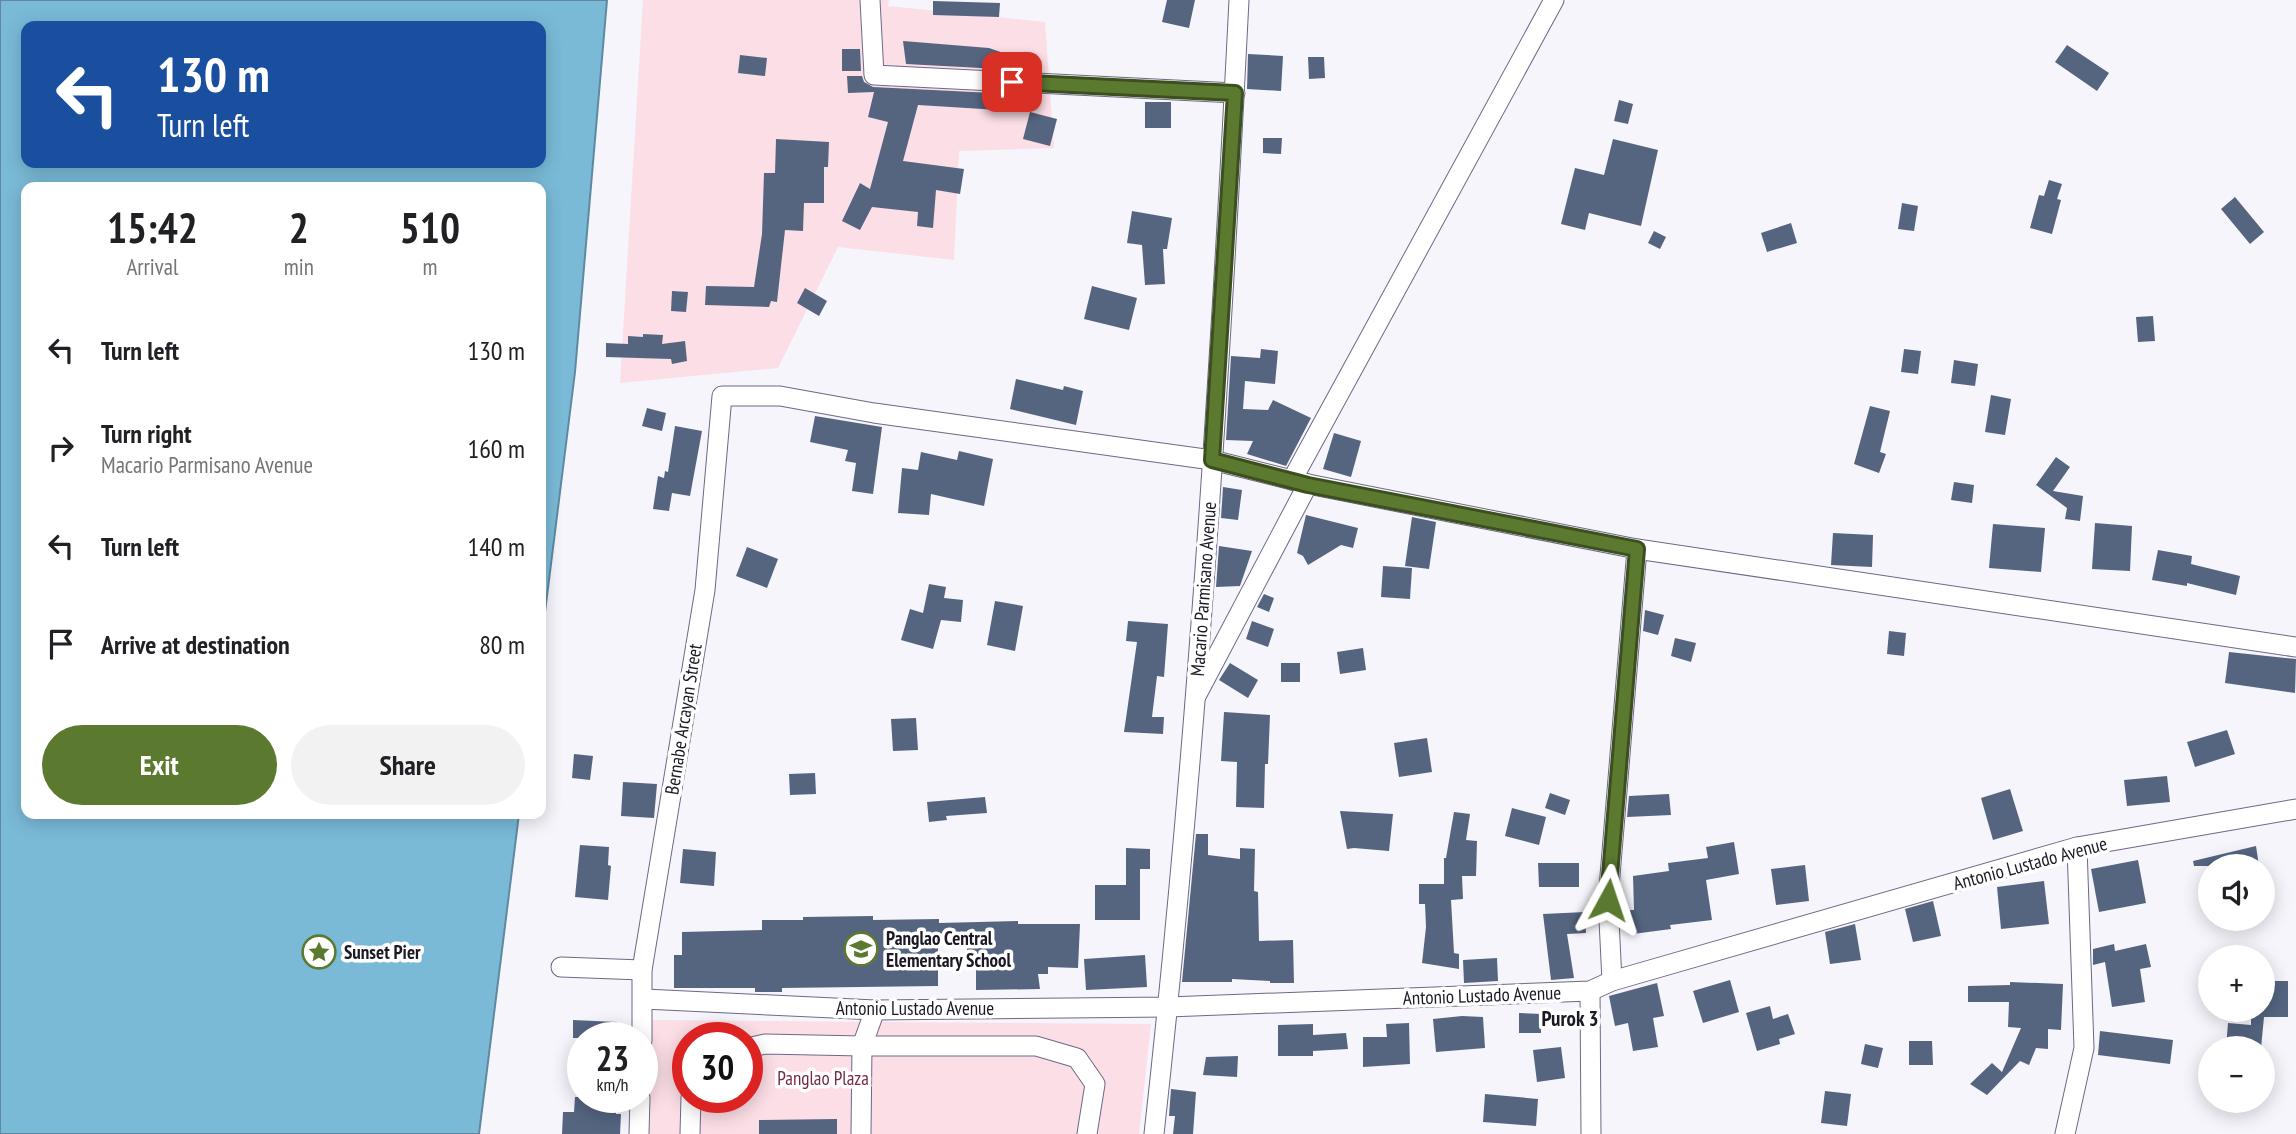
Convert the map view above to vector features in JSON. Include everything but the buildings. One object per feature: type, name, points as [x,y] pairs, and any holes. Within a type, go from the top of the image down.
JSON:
[{"type":"street","points":[[870,0],[874,75],[1235,93]]},
{"type":"street","name":"Macario Parmisano Avenue","points":[[1154,1134],[1196,696],[1240,0]]},
{"type":"street","points":[[1196,696],[1300,482],[1554,0]]},
{"type":"street","name":"Bernabe Arcayan Street","points":[[643,1022],[642,970],[705,590],[722,396],[780,396],[874,413],[1212,460]]},
{"type":"street","points":[[1212,460],[1300,482],[1637,549],[2296,647]]},
{"type":"street","points":[[1612,981],[1608,900],[1637,549]]},
{"type":"street","name":"Antonio Lustado Avenue","points":[[644,999],[875,1010],[1168,1007],[1590,991],[1612,981],[2077,847],[2296,809]]},
{"type":"street","points":[[2065,1134],[2084,1048],[2077,847]]},
{"type":"street","points":[[561,967],[642,970]]},
{"type":"street","points":[[1590,991],[1591,1134]]},
{"type":"street","points":[[861,1134],[862,1046],[875,1010]]},
{"type":"street","points":[[763,1044],[1036,1046],[1077,1058],[1095,1084],[1087,1134]]},
{"type":"street","points":[[639,1134],[640,1113]]},
{"type":"street","points":[[690,1134],[691,1113]]},
{"type":"green space","points":[[643,0],[889,0],[888,6],[1045,22],[1054,148],[959,151],[954,260],[838,247],[778,368],[620,383]]},
{"type":"green space","name":"Panglao Plaza","points":[[650,1020],[1151,1024],[1139,1134],[643,1134],[644,1113],[658,1113],[658,1022]]},
{"type":"water","points":[[0,0],[607,0],[575,372],[546,604],[546,182],[21,182],[21,819],[518,819],[479,1134],[0,1134]]},
{"type":"place","name":"Panglao Central Elementary School","points":[[861,949]]},
{"type":"place","name":"Sunset Pier","points":[[319,952]]},
{"type":"district","name":"Purok 3","points":[[1570,1019]]},
{"type":"route","points":[[1012,82],[1235,93],[1212,460],[1308,485],[1637,549],[1608,900]]}]
